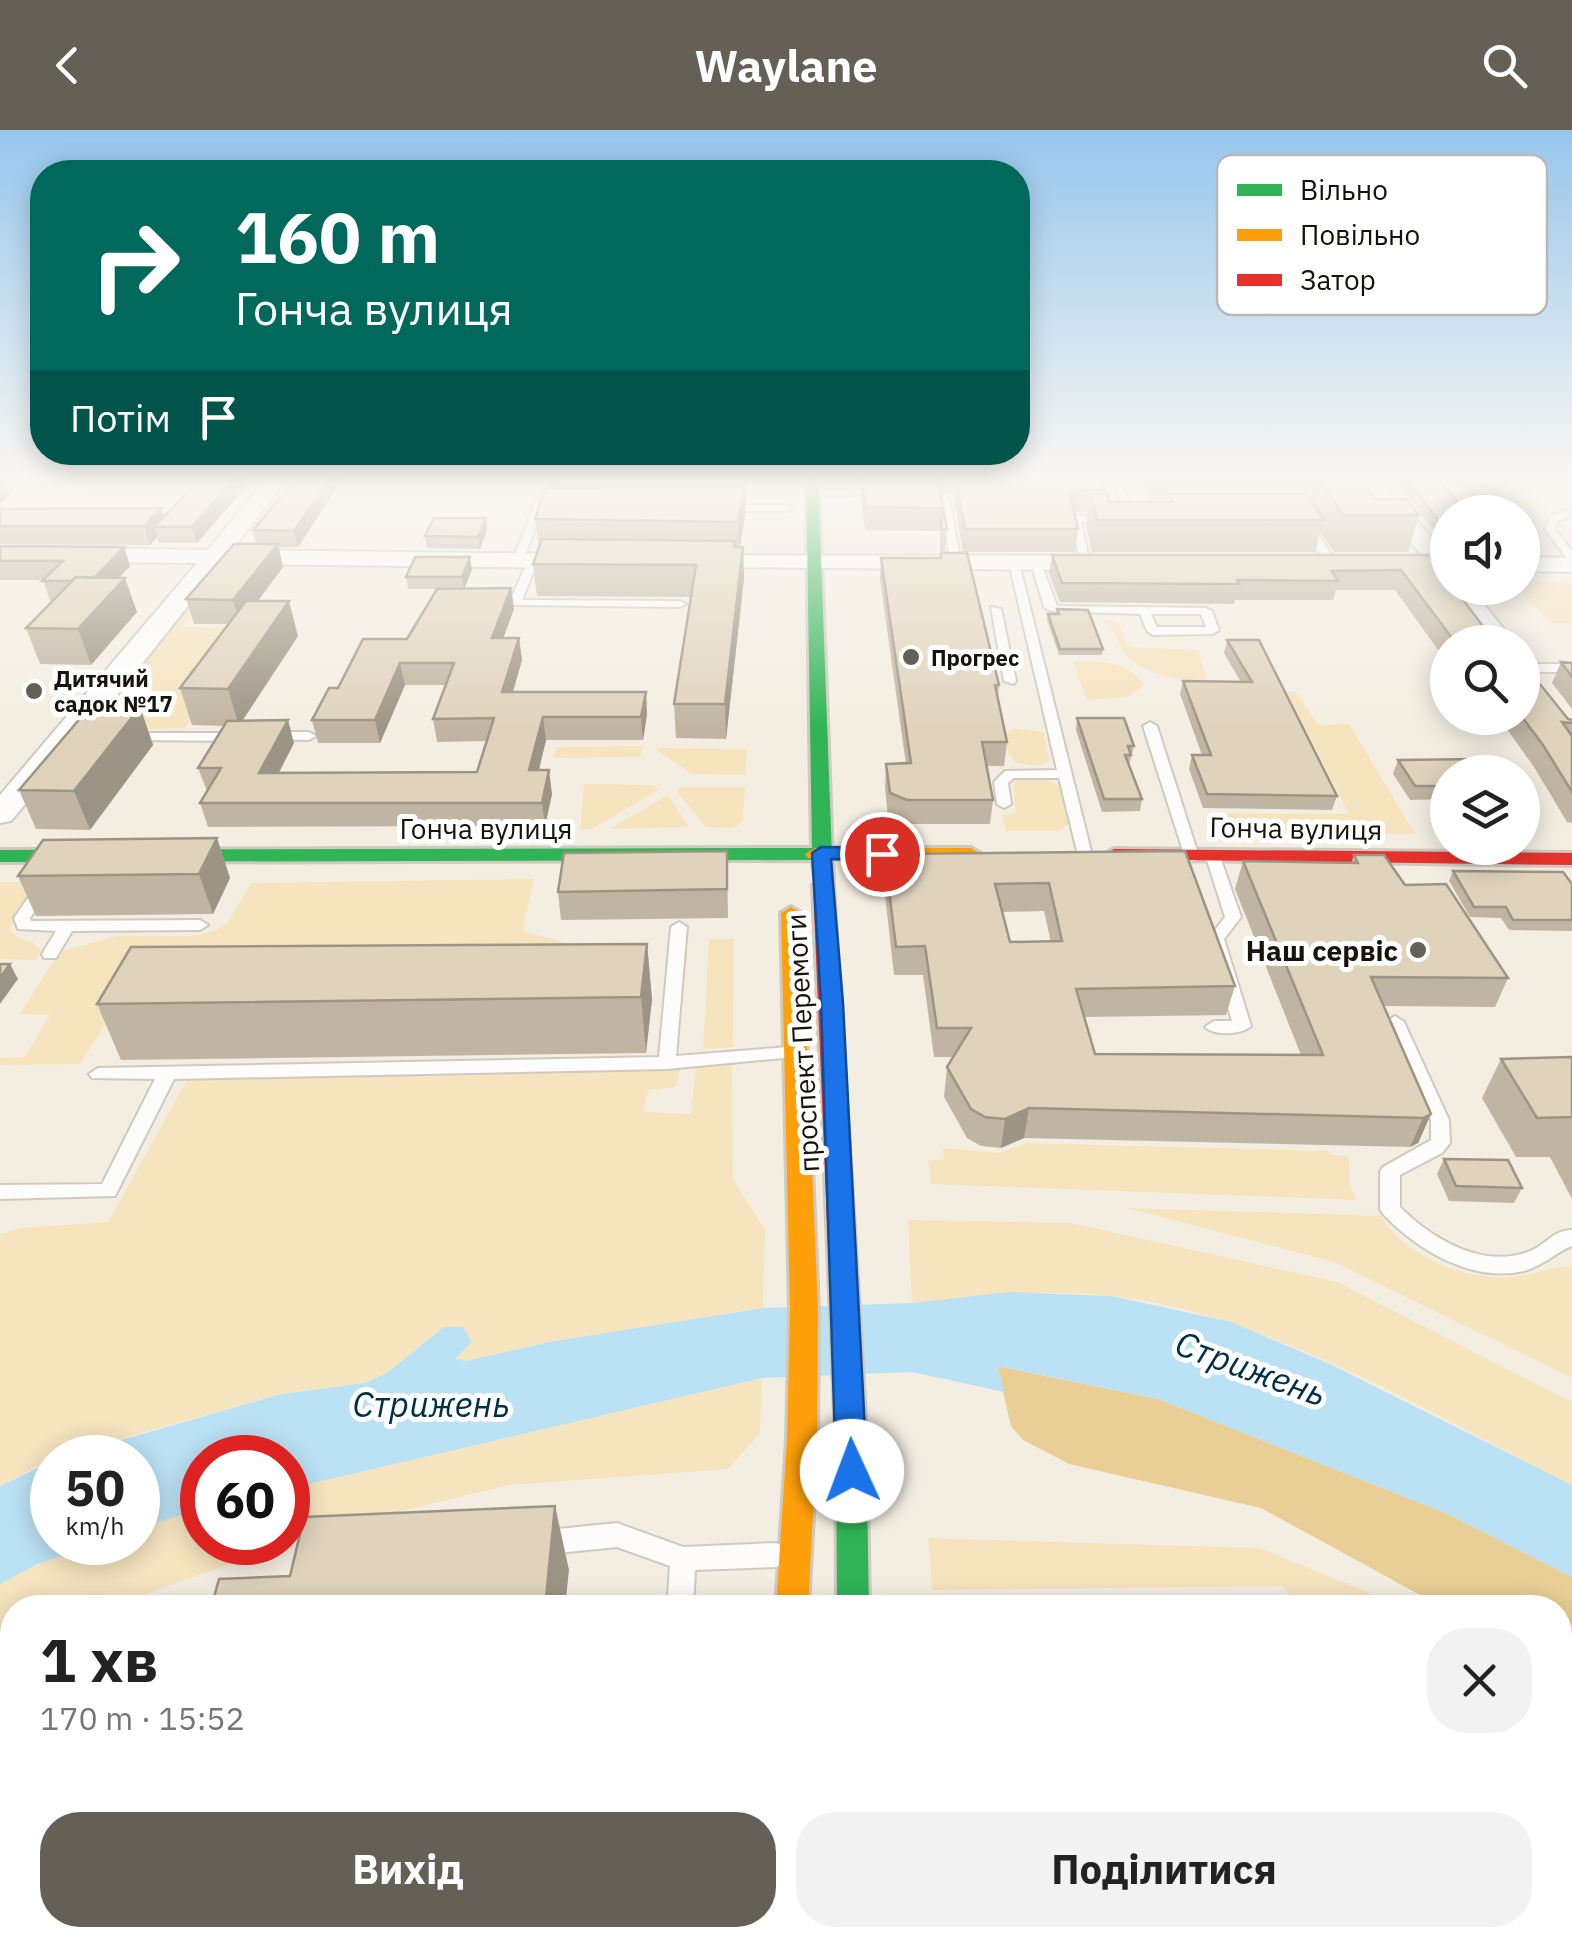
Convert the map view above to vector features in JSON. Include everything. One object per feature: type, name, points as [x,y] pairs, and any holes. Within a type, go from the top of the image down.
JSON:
[{"type":"main road","name":"проспект Перемоги","points":[[814,560],[821,853],[832,1003],[851,1437],[853,1595]]},
{"type":"main road","name":"проспект Перемоги","points":[[787,824],[801,1241],[802,1440],[792,1595]]},
{"type":"main road","name":"Гонча вулиця","points":[[0,856],[618,858],[790,872],[821,853],[993,854]]},
{"type":"main road","name":"Гонча вулиця","points":[[1076,855],[1202,857],[1377,868],[1572,859]]},
{"type":"street","points":[[0,814],[74,738],[212,560]]},
{"type":"street","points":[[500,560],[612,561]]},
{"type":"street","points":[[672,562],[682,560]]},
{"type":"street","points":[[811,560],[814,563],[1124,563]]},
{"type":"street","points":[[1540,563],[1572,561]]},
{"type":"street","points":[[1340,562],[1430,565]]},
{"type":"street","points":[[1473,605],[1489,625]]},
{"type":"lane","points":[[526,560],[515,604],[680,604]]},
{"type":"lane","points":[[955,560],[956,564]]},
{"type":"lane","points":[[1025,563],[1050,607],[1055,609],[1144,610],[1206,611],[1213,630],[1153,631],[1144,610]]},
{"type":"lane","points":[[1025,563],[1036,648],[1067,774],[1076,855]]},
{"type":"lane","points":[[995,610],[1010,681]]},
{"type":"lane","points":[[1003,648],[1036,648]]},
{"type":"lane","points":[[1540,669],[1572,668]]},
{"type":"lane","points":[[1150,726],[1202,857],[1233,918],[1216,939],[1242,1026],[1214,1027]]},
{"type":"lane","points":[[118,737],[309,736]]},
{"type":"lane","points":[[1004,804],[1001,782],[1010,774],[1067,774]]},
{"type":"lane","points":[[65,856],[21,922],[31,927],[200,925]]},
{"type":"lane","points":[[50,954],[66,926]]},
{"type":"lane","points":[[666,1063],[679,927]]},
{"type":"lane","points":[[1395,1022],[1440,1120],[1442,1143],[1428,1154],[1403,1161],[1390,1172],[1390,1209],[1417,1235],[1447,1253],[1477,1264],[1521,1262],[1554,1250],[1564,1238],[1572,1238]]},
{"type":"lane","points":[[98,1074],[666,1063],[794,1052]]},
{"type":"lane","points":[[1,1193],[108,1191],[167,1074]]},
{"type":"lane","points":[[522,1544],[617,1535],[684,1558],[792,1555]]},
{"type":"lane","points":[[681,1595],[684,1558]]},
{"type":"shaded area","points":[[225,571],[182,627],[254,628],[185,728],[99,730],[95,715],[210,576]]},
{"type":"shaded area","points":[[1540,581],[1568,582],[1572,587],[1572,623],[1551,623],[1534,605],[1540,605]]},
{"type":"shaded area","points":[[1101,619],[1118,622],[1127,645],[1133,647],[1198,650],[1207,681],[1173,678],[1140,666],[1123,651],[1112,629]]},
{"type":"shaded area","points":[[1073,662],[1121,666],[1144,685],[1128,697],[1087,700]]},
{"type":"shaded area","points":[[1295,691],[1318,725],[1349,724],[1415,834],[1220,832],[1226,813],[1349,814],[1287,692]]},
{"type":"shaded area","points":[[1013,728],[1044,732],[1049,761],[1037,766],[1016,763],[998,739]]},
{"type":"shaded area","points":[[642,746],[640,757],[553,758],[556,747]]},
{"type":"shaded area","points":[[654,748],[747,749],[745,775],[692,774]]},
{"type":"shaded area","points":[[1038,776],[1062,787],[1070,823],[1059,831],[1006,831],[1002,815],[1016,814],[1013,784],[1018,779]]},
{"type":"shaded area","points":[[584,784],[654,785],[658,790],[592,829],[580,830]]},
{"type":"shaded area","points":[[680,787],[745,787],[743,821],[733,828],[706,827],[677,792]]},
{"type":"shaded area","points":[[668,795],[689,827],[609,829]]},
{"type":"shaded area","points":[[534,879],[522,931],[648,964],[127,990],[80,1064],[0,1065],[0,1058],[25,1057],[50,1015],[20,1014],[59,952],[117,936],[193,936],[213,931],[227,924],[251,883]]},
{"type":"shaded area","points":[[0,882],[38,882],[10,928],[16,936],[41,950],[37,960],[0,959]]},
{"type":"shaded area","points":[[709,939],[734,939],[733,1047],[703,1049]]},
{"type":"shaded area","points":[[732,1065],[733,1179],[765,1230],[763,1308],[549,1342],[466,1361],[455,1360],[472,1342],[463,1328],[444,1327],[387,1373],[365,1383],[281,1394],[134,1435],[30,1435],[30,1470],[0,1486],[0,1234],[21,1228],[108,1222],[187,1080],[680,1069],[675,1087],[648,1090],[643,1112],[691,1114],[696,1066]]},
{"type":"shaded area","points":[[1026,1143],[1328,1151],[1331,1155],[1349,1156],[1350,1186],[1357,1200],[931,1184],[928,1160],[944,1160],[943,1148],[999,1153]]},
{"type":"shaded area","points":[[1127,1208],[1381,1216],[1406,1244],[1460,1271],[1499,1277],[1572,1266],[1572,1378],[1334,1262]]},
{"type":"shaded area","points":[[908,1220],[1071,1223],[1337,1282],[1572,1402],[1572,1485],[1347,1370],[1227,1322],[1110,1296],[1035,1293],[912,1303]]},
{"type":"shaded area","points":[[997,1366],[1158,1399],[1448,1514],[1572,1577],[1572,1595],[1420,1595],[1261,1508],[1069,1464],[1023,1440],[1011,1426]]},
{"type":"shaded area","points":[[762,1378],[760,1433],[728,1469],[509,1485],[310,1536],[310,1484]]},
{"type":"shaded area","points":[[180,1516],[180,1565],[227,1565],[143,1595],[0,1595],[0,1584],[40,1565],[160,1565],[160,1521]]},
{"type":"shaded area","points":[[928,1538],[1260,1548],[1374,1595],[1289,1595],[1283,1586],[932,1590]]},
{"type":"water","name":"Стрижень","points":[[1009,1292],[1112,1296],[1231,1322],[1328,1363],[1572,1485],[1572,1577],[1448,1514],[1158,1399],[998,1366],[1004,1392],[912,1372],[762,1378],[310,1484],[310,1435],[180,1435],[180,1516],[160,1521],[160,1435],[139,1435],[281,1394],[365,1383],[387,1373],[444,1327],[463,1327],[472,1342],[455,1359],[466,1361],[549,1342],[763,1308],[912,1303]]},
{"type":"water","points":[[30,1472],[30,1565],[36,1565],[0,1584],[0,1486]]},
{"type":"building","points":[[112,560],[94,578],[76,577],[72,581],[42,581],[63,561],[0,561]]},
{"type":"building","points":[[220,560],[265,560],[233,600],[186,599]]},
{"type":"building","points":[[414,560],[469,560],[462,577],[406,577]]},
{"type":"building","points":[[535,560],[742,560],[725,704],[674,704],[696,565],[533,564]]},
{"type":"building","points":[[881,560],[969,560],[999,685],[995,685],[1007,742],[982,742],[993,800],[907,800],[890,793],[886,764],[911,763]]},
{"type":"building","points":[[1054,560],[1430,560],[1430,605],[1467,605],[1482,625],[1442,625],[1401,570],[1332,571],[1338,581],[1237,580],[1239,584],[1062,583]]},
{"type":"building","points":[[76,577],[125,578],[78,629],[26,628]]},
{"type":"building","points":[[511,588],[492,638],[519,638],[502,692],[646,692],[641,717],[543,717],[529,770],[549,770],[542,803],[200,803],[221,768],[198,768],[227,721],[288,720],[259,773],[477,772],[494,718],[433,719],[454,663],[400,663],[375,720],[312,720],[329,688],[338,688],[363,639],[407,639],[437,589]]},
{"type":"building","points":[[246,601],[289,601],[228,689],[180,688]]},
{"type":"building","points":[[1057,609],[1088,610],[1103,649],[1060,649],[1048,614],[1059,614]]},
{"type":"building","points":[[1227,640],[1259,640],[1337,796],[1207,794],[1192,755],[1211,755],[1183,681],[1252,682]]},
{"type":"building","points":[[1561,662],[1572,663],[1572,677]]},
{"type":"building","points":[[1540,684],[1572,720],[1562,722],[1572,736],[1572,792],[1536,735],[1540,735]]},
{"type":"building","points":[[140,707],[74,791],[19,790],[89,708]]},
{"type":"building","points":[[1077,718],[1124,718],[1134,746],[1128,746],[1131,755],[1125,755],[1142,799],[1104,799]]},
{"type":"building","points":[[1398,760],[1430,760],[1430,786],[1415,786]]},
{"type":"building","points":[[217,838],[199,874],[18,876],[43,840]]},
{"type":"building","points":[[727,851],[727,889],[558,892],[564,853]]},
{"type":"building","points":[[1185,851],[1235,986],[1076,989],[1095,1054],[1323,1055],[1243,861],[1358,863],[1354,855],[1384,855],[1405,885],[1446,884],[1508,978],[1371,977],[1431,1114],[1423,1118],[1029,1108],[1005,1119],[985,1117],[971,1109],[947,1067],[971,1028],[937,1028],[925,946],[896,947],[885,858],[900,854]],"holes":[[[1049,883],[1062,941],[1010,942],[995,884]]]},
{"type":"building","points":[[1453,871],[1563,872],[1572,884],[1572,920],[1513,920],[1506,907],[1474,907]]},
{"type":"building","points":[[647,944],[641,997],[97,1004],[131,947]]},
{"type":"building","points":[[0,964],[10,964],[0,978]]},
{"type":"building","points":[[1572,1057],[1572,1117],[1537,1118],[1501,1059]]},
{"type":"building","points":[[1444,1159],[1508,1160],[1522,1188],[1456,1186]]},
{"type":"building","points":[[555,1506],[546,1595],[215,1595],[219,1579],[290,1576],[293,1565],[310,1565],[310,1517]]},
{"type":"traffic: fast","points":[[814,560],[823,885]]},
{"type":"traffic: fast","points":[[0,856],[815,854]]},
{"type":"traffic: fast","points":[[844,1295],[853,1595]]},
{"type":"traffic: slow","points":[[815,854],[971,854]]},
{"type":"traffic: slow","points":[[791,913],[804,1308],[802,1440],[793,1595]]},
{"type":"traffic: jam","points":[[1114,855],[1572,859]]},
{"type":"traffic: jam","points":[[823,885],[844,1295]]},
{"type":"place","name":"Прогрес","points":[[911,657]]},
{"type":"place","name":"Дитячий садок №17","points":[[34,691]]},
{"type":"place","name":"Наш сервіс","points":[[1418,950]]},
{"type":"route","points":[[852,1471],[832,1003],[821,853],[882,854]]}]
